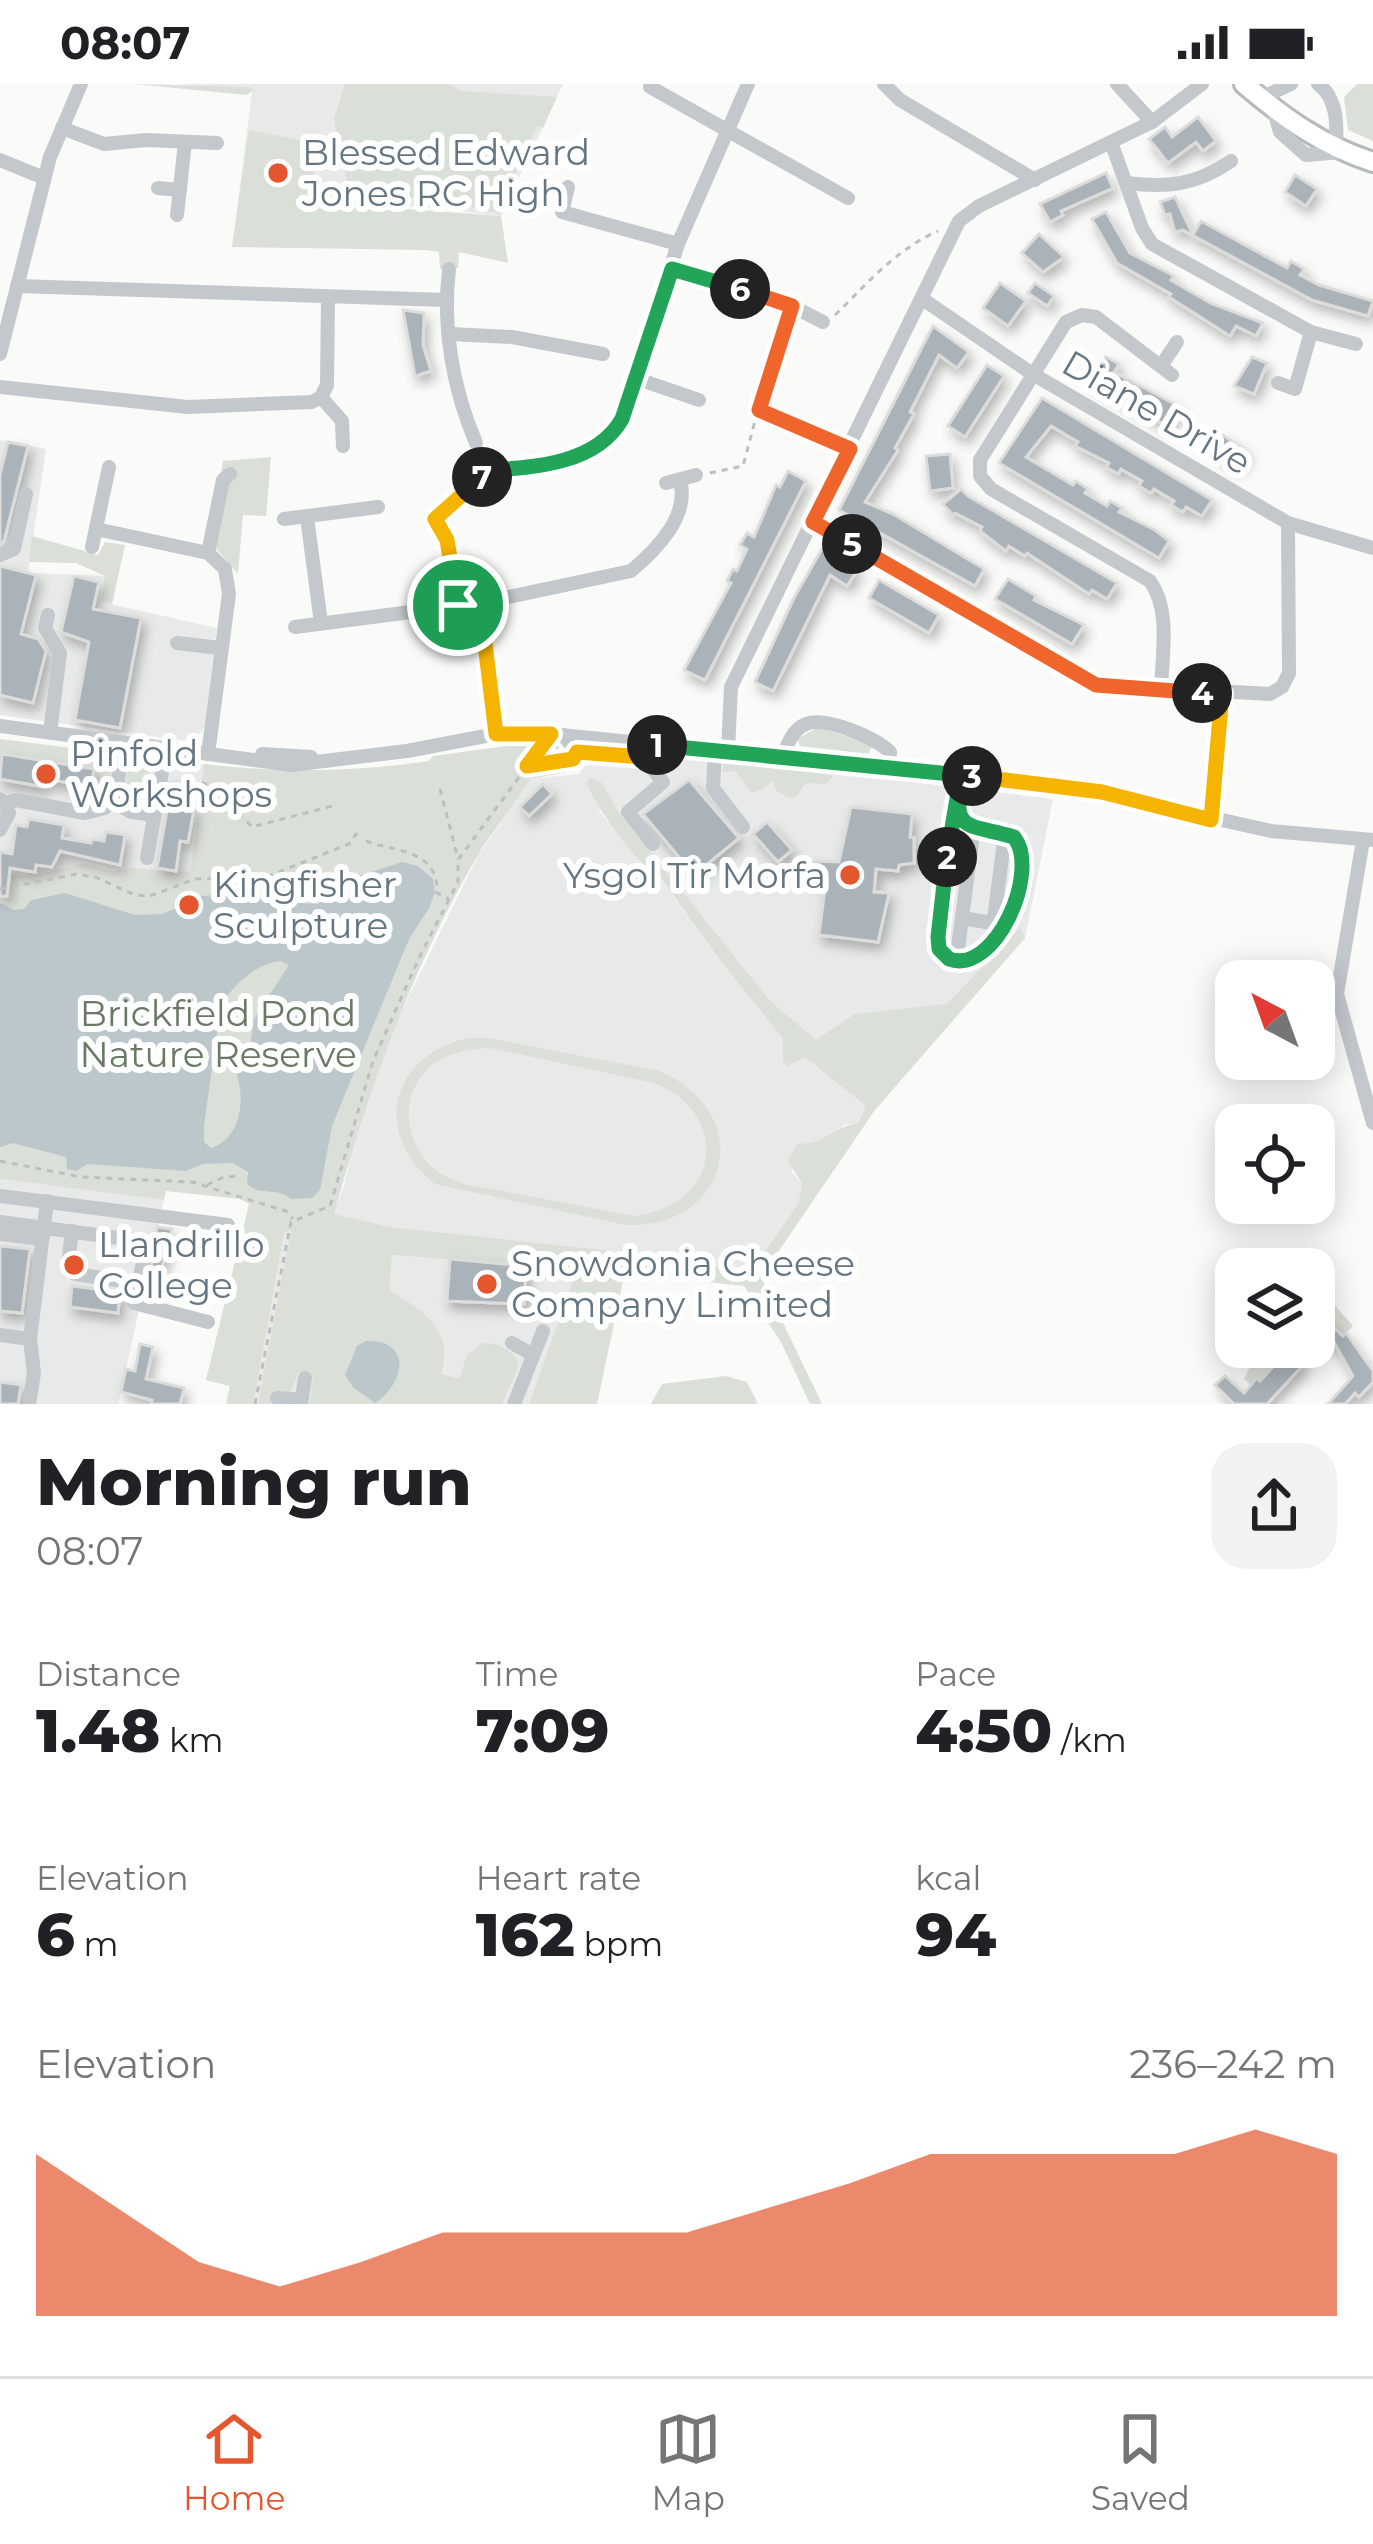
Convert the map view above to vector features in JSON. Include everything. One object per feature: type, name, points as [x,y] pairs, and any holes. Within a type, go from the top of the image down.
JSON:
[{"type":"main road","points":[[1244,84],[1304,131],[1373,162]]},
{"type":"street","points":[[0,354],[44,178],[81,84]]},
{"type":"street","points":[[488,464],[582,455],[612,436],[622,419],[678,244],[748,84]]},
{"type":"street","points":[[884,84],[916,111],[1035,180]]},
{"type":"street","points":[[1117,84],[1152,122]]},
{"type":"street","points":[[743,826],[713,788],[731,687],[959,221],[979,206],[1152,122],[1202,84]]},
{"type":"street","points":[[1267,103],[1285,85]]},
{"type":"street","points":[[1329,86],[1338,150]]},
{"type":"street","points":[[650,87],[848,198]]},
{"type":"street","points":[[62,128],[104,144],[146,140],[217,143]]},
{"type":"street","points":[[1111,142],[1152,244],[1311,332],[1356,344]]},
{"type":"street","points":[[176,215],[185,143]]},
{"type":"street","points":[[0,160],[44,178]]},
{"type":"street","points":[[1127,183],[1165,187],[1190,183],[1231,161]]},
{"type":"street","points":[[568,187],[562,212],[678,244]]},
{"type":"street","points":[[158,188],[180,190]]},
{"type":"street","points":[[448,269],[445,300],[453,377],[476,443]]},
{"type":"street","points":[[672,269],[792,306],[824,322]]},
{"type":"street","points":[[17,286],[445,300]]},
{"type":"street","points":[[0,387],[188,406],[312,402],[327,385],[328,299]]},
{"type":"street","name":"Diane Drive","points":[[924,300],[1031,373],[1288,523],[1373,548]]},
{"type":"street","points":[[1161,690],[1160,593],[1150,581],[991,489],[980,476],[980,460],[1066,322],[1082,315],[1096,317],[1166,370],[1177,342]]},
{"type":"street","points":[[1290,406],[1311,332]]},
{"type":"street","points":[[450,334],[512,337],[602,354]]},
{"type":"street","points":[[635,378],[699,400]]},
{"type":"street","points":[[1278,383],[1295,389]]},
{"type":"street","points":[[321,397],[342,421],[343,446]]},
{"type":"street","points":[[766,411],[850,449]]},
{"type":"street","points":[[92,547],[109,467]]},
{"type":"street","points":[[208,554],[224,480],[230,474]]},
{"type":"street","points":[[295,626],[480,603],[631,571],[647,558],[682,508],[681,480]]},
{"type":"street","points":[[0,555],[14,549],[26,494]]},
{"type":"street","points":[[284,519],[378,507]]},
{"type":"street","points":[[359,510],[362,526]]},
{"type":"street","points":[[307,517],[321,623]]},
{"type":"street","points":[[813,522],[1096,685],[1222,694],[1270,694],[1282,687],[1289,673],[1288,523]]},
{"type":"street","points":[[96,530],[208,554],[219,560],[229,578],[211,754]]},
{"type":"street","points":[[480,603],[496,734]]},
{"type":"street","points":[[48,614],[45,628],[60,653],[50,733]]},
{"type":"street","points":[[177,643],[220,648]]},
{"type":"street","points":[[1211,820],[1222,694]]},
{"type":"street","points":[[783,756],[793,734],[808,722],[817,722],[864,734],[884,745],[890,752],[889,768]]},
{"type":"street","points":[[0,725],[291,765],[496,734],[557,734],[1102,792],[1211,820],[1368,840],[1337,994],[1373,1123]]},
{"type":"street","points":[[557,734],[577,752],[643,757],[659,744]]},
{"type":"street","points":[[0,830],[9,819],[3,801],[86,813],[105,808],[117,789],[123,743]]},
{"type":"street","points":[[147,858],[166,748]]},
{"type":"street","points":[[643,757],[663,782],[628,812],[653,844]]},
{"type":"street","points":[[961,775],[938,937],[939,949],[956,963],[975,957],[1013,914],[1022,848],[1014,837],[970,829]]},
{"type":"street","points":[[112,801],[131,812],[154,815]]},
{"type":"street","points":[[956,808],[970,829],[972,842],[958,948]]},
{"type":"street","points":[[962,918],[994,919],[1004,842],[998,833]]},
{"type":"street","points":[[0,1196],[228,1225]]},
{"type":"street","points":[[29,1404],[34,1373],[30,1339],[47,1202]]},
{"type":"street","points":[[0,1222],[42,1233]]},
{"type":"street","points":[[72,1231],[70,1269],[80,1275],[138,1283]]},
{"type":"street","points":[[0,1234],[72,1231],[134,1240],[144,1258],[134,1303],[208,1322]]},
{"type":"street","points":[[514,1404],[543,1331]]},
{"type":"street","points":[[0,1335],[30,1339]]},
{"type":"street","points":[[512,1343],[533,1355]]},
{"type":"street","points":[[277,1398],[302,1402],[304,1378]]},
{"type":"path","points":[[824,322],[879,268],[917,240],[959,221]]},
{"type":"path","points":[[681,480],[743,466],[792,306]]},
{"type":"path","points":[[458,605],[447,540],[435,519],[488,464]]},
{"type":"path","points":[[458,860],[527,766],[557,734]]},
{"type":"path","points":[[527,766],[573,759],[577,752]]},
{"type":"path","points":[[202,782],[222,795],[252,827],[336,805]]},
{"type":"path","points":[[293,1219],[331,1206],[374,1061],[458,882],[458,860],[440,789]]},
{"type":"path","points":[[0,889],[77,874],[150,896],[195,879],[266,878],[349,844],[357,833]]},
{"type":"path","points":[[366,841],[418,855],[437,879],[437,893],[450,899]]},
{"type":"path","points":[[0,1161],[81,1177],[192,1182],[286,1211],[293,1219]]},
{"type":"path","points":[[205,1186],[240,1176]]},
{"type":"path","points":[[255,1404],[293,1219]]},
{"type":"shaded area","points":[[179,84],[563,84],[501,216],[422,207],[310,203],[305,248],[232,247],[252,92]]},
{"type":"shaded area","points":[[0,440],[46,449],[28,573],[106,576],[101,602],[217,628],[204,728],[193,742],[0,715]]},
{"type":"shaded area","points":[[0,739],[204,764],[190,873],[111,871],[84,863],[43,873],[0,876]]},
{"type":"shaded area","points":[[659,757],[767,764],[1053,799],[1025,938],[887,1092],[804,1052],[616,812],[598,809],[640,862],[659,877],[786,1046],[867,1106],[858,1123],[844,1125],[828,1139],[812,1144],[791,1171],[802,1184],[798,1205],[751,1272],[613,1251],[391,1227],[333,1214],[358,1123],[396,1022],[479,854],[531,779],[579,774],[588,762],[648,767]]},
{"type":"shaded area","points":[[402,862],[418,866],[433,879],[435,892],[409,939],[332,1126],[320,1190],[312,1198],[291,1199],[252,1188],[247,1184],[248,1172],[233,1163],[203,1164],[186,1171],[88,1164],[76,1171],[67,1169],[66,1157],[13,1143],[0,1147],[0,903],[13,910],[24,909],[31,900],[65,893],[135,915],[163,914],[201,896],[265,892],[287,902],[318,904],[362,875]],"holes":[[[272,962],[289,965],[254,1019],[249,1054],[237,1076],[241,1097],[234,1129],[211,1148],[204,1142],[204,1125],[221,1005],[255,970]]]},
{"type":"shaded area","name":"Llandrillo College","points":[[0,1179],[164,1200],[118,1404],[0,1404]]},
{"type":"shaded area","points":[[248,1211],[391,1255],[548,1268],[573,1284],[529,1404],[226,1404],[230,1386],[206,1380]]},
{"type":"shaded area","points":[[366,1341],[391,1347],[399,1364],[393,1385],[375,1403],[345,1375],[357,1346]]},
{"type":"green space","points":[[134,84],[251,87],[252,91],[247,95]]},
{"type":"green space","points":[[345,84],[449,84],[460,91],[557,97],[543,128],[537,126],[498,213],[429,197],[370,201],[349,192],[334,119]]},
{"type":"green space","points":[[1357,84],[1373,84],[1373,141],[1348,130],[1344,97]]},
{"type":"green space","points":[[249,130],[318,144],[311,202],[501,216],[508,263],[459,252],[458,268],[440,269],[439,252],[425,250],[232,247]]},
{"type":"green space","points":[[271,457],[266,516],[243,515],[238,574],[214,546],[230,470],[221,472],[223,461]]},
{"type":"green space","points":[[32,536],[98,555],[105,542],[125,545],[112,604],[101,602],[105,576],[76,563],[29,562]]},
{"type":"green space","points":[[819,727],[873,745],[868,754],[800,746],[797,739]]},
{"type":"green space","points":[[0,739],[106,753],[113,767],[107,797],[89,804],[91,791],[98,792],[99,783],[2,754],[0,765]]},
{"type":"green space","name":"Brickfield Pond Nature Reserve","points":[[522,744],[558,746],[573,771],[531,779],[484,845],[454,898],[394,1030],[334,1214],[391,1227],[613,1251],[751,1272],[798,1204],[802,1184],[788,1161],[797,1144],[858,1123],[866,1106],[805,1057],[787,1066],[783,1061],[783,1038],[660,877],[618,835],[587,783],[590,777],[602,783],[617,810],[769,1000],[816,1040],[855,1014],[947,1004],[1020,928],[1025,938],[875,1110],[761,1277],[822,1404],[810,1404],[781,1342],[744,1286],[635,1274],[623,1281],[597,1404],[529,1404],[572,1284],[548,1268],[392,1255],[389,1290],[433,1323],[443,1345],[441,1374],[459,1379],[467,1355],[482,1343],[513,1355],[519,1365],[502,1404],[310,1404],[313,1375],[298,1373],[291,1392],[272,1392],[271,1404],[258,1404],[291,1230],[284,1232],[254,1400],[252,1404],[226,1404],[230,1386],[206,1380],[249,1204],[166,1191],[164,1200],[0,1179],[0,876],[43,873],[84,863],[111,871],[190,872],[204,764],[345,769],[401,765]]},
{"type":"green space","points":[[140,758],[152,758],[145,799],[133,807],[124,794],[129,767]]},
{"type":"green space","points":[[723,764],[767,764],[834,776],[825,784],[806,783],[796,797],[788,798],[776,790],[772,780],[751,793],[736,771],[723,772]]},
{"type":"green space","points":[[467,1038],[488,1038],[659,1071],[690,1090],[710,1113],[719,1139],[719,1165],[708,1189],[689,1208],[662,1221],[626,1225],[435,1184],[415,1164],[397,1121],[398,1099],[406,1080],[420,1062]],"holes":[[[490,1048],[655,1083],[680,1098],[697,1116],[706,1158],[684,1196],[662,1209],[634,1216],[452,1179],[424,1158],[409,1121],[412,1094],[425,1072],[440,1059],[469,1050]]]},
{"type":"green space","points":[[1335,1306],[1353,1326],[1344,1335],[1335,1330]]},
{"type":"green space","points":[[1250,1368],[1271,1368],[1275,1376],[1251,1385],[1244,1379]]},
{"type":"green space","points":[[726,1376],[747,1382],[758,1404],[651,1404],[662,1384]]},
{"type":"building","points":[[1198,117],[1216,141],[1203,151],[1196,142],[1168,163],[1149,139],[1165,127],[1172,137]]},
{"type":"building","points":[[1106,173],[1113,188],[1061,211],[1063,215],[1050,222],[1040,204]]},
{"type":"building","points":[[1295,175],[1317,189],[1306,206],[1285,192]]},
{"type":"building","points":[[1175,197],[1193,235],[1201,221],[1287,268],[1291,261],[1304,269],[1300,275],[1319,285],[1373,301],[1368,316],[1312,300],[1183,230],[1175,232],[1160,202]]},
{"type":"building","points":[[1106,212],[1130,253],[1174,276],[1171,280],[1210,303],[1263,323],[1256,336],[1236,326],[1230,336],[1117,263],[1092,219]]},
{"type":"building","points":[[1039,234],[1064,257],[1043,272],[1022,253]]},
{"type":"building","points":[[1000,283],[1026,301],[1008,326],[983,308]]},
{"type":"building","points":[[1035,283],[1054,296],[1047,306],[1028,293]]},
{"type":"building","points":[[403,310],[424,313],[423,345],[431,371],[415,376]]},
{"type":"building","points":[[933,326],[969,352],[957,368],[939,355],[910,412],[914,414],[898,450],[865,502],[984,569],[975,586],[839,510]]},
{"type":"building","points":[[1106,357],[1119,364],[1114,372],[1180,407],[1168,427],[1091,382]]},
{"type":"building","points":[[1252,357],[1267,363],[1254,394],[1234,386]]},
{"type":"building","points":[[987,365],[1004,376],[965,437],[948,426]]},
{"type":"building","points":[[1042,398],[1212,500],[1202,516],[1186,507],[1183,512],[1154,489],[1151,493],[1139,486],[1142,481],[1106,467],[1109,463],[1075,446],[1078,442],[1051,426],[1026,457],[1073,485],[1076,481],[1088,489],[1085,493],[1107,506],[1110,501],[1122,508],[1119,512],[1155,530],[1169,541],[1159,558],[999,463]]},
{"type":"building","points":[[1221,434],[1247,451],[1238,467],[1212,450]]},
{"type":"building","points":[[8,442],[28,446],[0,543],[0,475]]},
{"type":"building","points":[[950,454],[953,488],[930,491],[926,456]]},
{"type":"building","points":[[788,471],[806,481],[705,680],[684,670],[747,549],[740,545],[747,533],[754,537],[776,485],[780,487]]},
{"type":"building","points":[[961,489],[1117,583],[1107,599],[1092,590],[1089,594],[1027,553],[1009,546],[1006,551],[980,531],[982,527],[953,515],[943,504]]},
{"type":"building","points":[[822,549],[858,569],[847,586],[830,575],[773,691],[755,682]]},
{"type":"building","points":[[0,566],[36,575],[21,634],[38,639],[46,651],[33,703],[0,695]]},
{"type":"building","points":[[74,576],[99,582],[93,609],[141,618],[120,728],[75,720],[89,642],[61,632]]},
{"type":"building","points":[[1008,579],[1036,596],[1034,600],[1084,625],[1072,644],[995,599]]},
{"type":"building","points":[[879,580],[939,615],[929,633],[869,598]]},
{"type":"building","name":"Pinfold Workshops","points":[[2,754],[94,769],[91,786],[45,779],[44,787],[0,779]]},
{"type":"building","points":[[689,780],[739,838],[694,875],[643,814]]},
{"type":"building","points":[[172,782],[190,784],[186,808],[194,809],[188,842],[180,841],[176,871],[157,868]]},
{"type":"building","points":[[543,784],[552,794],[529,816],[520,807]]},
{"type":"building","points":[[851,807],[912,814],[914,863],[899,865],[898,871],[876,869],[874,892],[889,893],[878,942],[819,935],[826,881],[811,880],[811,861],[839,862]]},
{"type":"building","points":[[29,819],[64,825],[62,838],[91,843],[92,839],[104,841],[106,832],[125,835],[120,865],[60,851],[52,867],[36,865],[35,872],[10,868],[7,896],[0,896],[0,852],[12,854],[16,825],[27,827]]},
{"type":"building","points":[[767,822],[792,850],[778,862],[753,834]]},
{"type":"building","points":[[157,1227],[172,1229],[154,1297],[147,1295]]},
{"type":"building","points":[[0,1246],[30,1249],[22,1313],[0,1311]]},
{"type":"building","name":"Snowdonia Cheese Company Limited","points":[[450,1259],[526,1266],[524,1304],[447,1301]]},
{"type":"building","points":[[72,1286],[120,1292],[118,1313],[70,1307]]},
{"type":"building","points":[[1335,1329],[1343,1336],[1346,1333],[1373,1371],[1373,1382],[1345,1404],[1328,1404],[1353,1376],[1335,1344]]},
{"type":"building","points":[[140,1344],[153,1347],[146,1379],[184,1388],[180,1404],[151,1404],[152,1400],[121,1392],[126,1369],[135,1371]]},
{"type":"building","points":[[1272,1368],[1300,1368],[1267,1404],[1234,1404],[1215,1385],[1225,1376],[1244,1393],[1257,1378],[1260,1381]]},
{"type":"building","points":[[0,1382],[21,1385],[18,1404],[0,1404]]},
{"type":"place","name":"Blessed Edward Jones RC High","points":[[278,173]]},
{"type":"place","name":"Pinfold Workshops","points":[[46,774]]},
{"type":"place","name":"Ysgol Tir Morfa","points":[[850,875]]},
{"type":"place","name":"Kingfisher Sculpture","points":[[189,905]]},
{"type":"place","name":"Llandrillo College","points":[[74,1265]]},
{"type":"place","name":"Snowdonia Cheese Company Limited","points":[[487,1284]]},
{"type":"route","points":[[458,605],[447,540],[435,519],[491,470],[582,455],[612,436],[622,419],[672,269],[792,306],[759,410],[850,449],[813,522],[1096,685],[1222,694],[1211,820],[1069,786],[961,775],[956,808],[963,823],[970,829],[1014,837],[1023,856],[1011,919],[975,957],[956,963],[939,949],[938,937],[951,826],[961,775],[659,744],[643,757],[577,752],[573,759],[527,766],[551,734],[496,734],[480,603],[458,605]]}]
